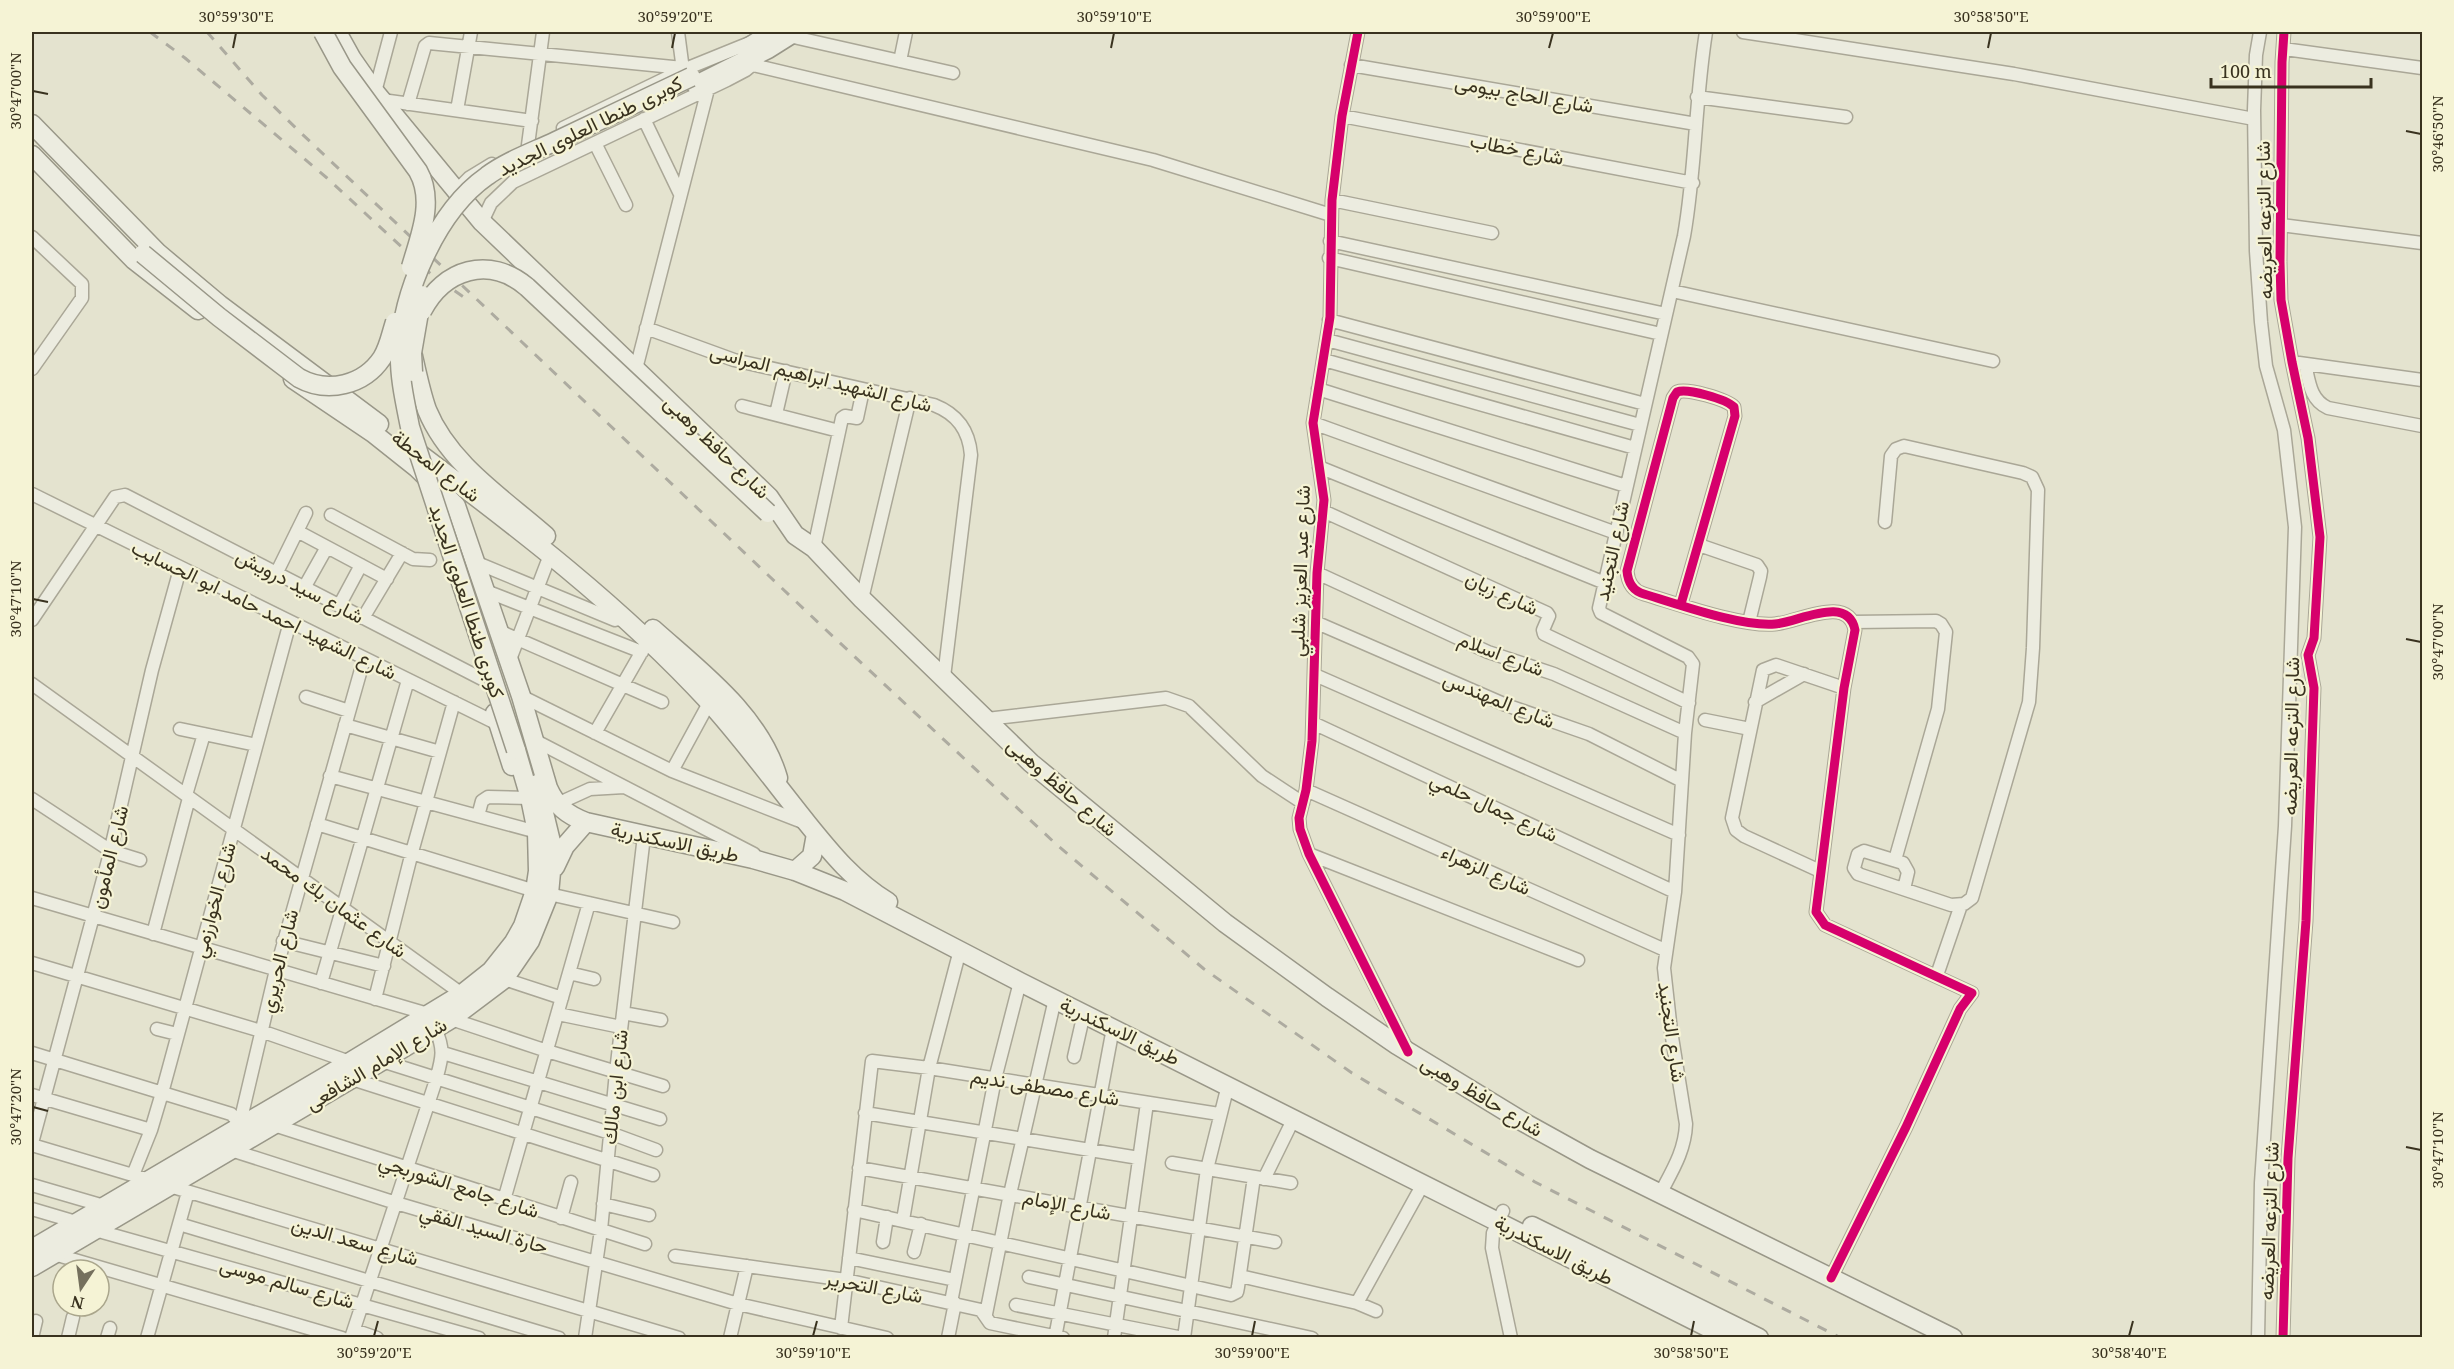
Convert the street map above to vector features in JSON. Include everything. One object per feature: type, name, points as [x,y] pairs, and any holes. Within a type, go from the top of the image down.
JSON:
[{"type":"main road","points":[[32,140],[143,254],[219,317],[306,382],[334,386],[346,384],[361,378],[372,369],[382,357],[388,344],[422,225],[426,192],[418,171],[342,67],[323,32]]},
{"type":"main road","name":"شارع حافظ وهبى","points":[[337,32],[352,59],[379,96],[482,222],[769,497],[795,535],[814,548],[862,599],[1031,763],[1200,904],[1327,997],[1408,1052],[1525,1123],[1660,1194],[1953,1338]]},
{"type":"main road","name":"كوبرى طنطا العلوى الجديد","points":[[525,746],[410,427],[403,395],[400,352],[409,298],[424,258],[441,228],[459,203],[487,176],[777,37]]},
{"type":"main road","name":"كوبرى طنطا العلوى الجديد","points":[[525,746],[425,436],[414,393],[412,354],[427,279],[436,255],[459,219],[483,192],[515,171],[692,78]]},
{"type":"main road","name":"شارع المحطة","points":[[32,124],[158,253],[220,305],[470,491],[624,618],[645,646],[709,703],[812,830]]},
{"type":"main road","name":"شارع المحطة","points":[[32,155],[141,266],[205,316],[373,434],[417,468],[456,506]]},
{"type":"main road","points":[[417,324],[431,296],[445,282],[456,276],[468,271],[488,269],[512,275],[643,394],[768,513],[795,535]]},
{"type":"main road","points":[[412,354],[427,410],[448,446],[479,478],[726,695],[760,737],[772,762],[781,791]]},
{"type":"main road","name":"شارع الإمام الشافعى","points":[[417,468],[498,724],[516,776],[530,798]]},
{"type":"main road","points":[[470,491],[461,497],[456,506],[520,696],[525,746],[557,804]]},
{"type":"main road","name":"شارع الإمام الشافعى","points":[[32,1267],[40,1246],[104,1206],[140,1178],[351,1071],[438,1021],[504,979],[530,941],[542,892],[537,832],[530,798],[525,746]]},
{"type":"main road","name":"شارع الإمام الشافعى","points":[[40,1246],[95,1230],[274,1125],[351,1071],[382,1061],[438,1021],[462,994],[491,971],[509,950],[552,874],[550,832],[525,746]]},
{"type":"main road","name":"طريق الاسكندرية","points":[[557,804],[563,811],[586,822],[772,864],[845,891],[1020,982],[1423,1184],[1500,1217],[1759,1338]]},
{"type":"main road","points":[[552,874],[565,846],[586,822]]},
{"type":"main road","points":[[795,871],[812,856],[815,850],[812,830]]},
{"type":"main road","name":"طريق الاسكندرية","points":[[812,830],[844,868],[873,893],[889,903],[1500,1217],[1729,1338]]},
{"type":"street","points":[[391,32],[379,96],[408,104],[531,121]]},
{"type":"street","points":[[457,110],[471,32]]},
{"type":"street","points":[[528,145],[543,32]]},
{"type":"street","points":[[636,369],[680,194],[692,78],[678,32]]},
{"type":"street","points":[[900,61],[906,32]]},
{"type":"street","name":"شارع عبد العزيز شلبي","points":[[1358,32],[1342,116],[1332,200],[1329,320],[1313,423],[1324,492],[1317,573],[1313,723],[1306,790],[1299,818],[1300,829],[1309,854],[1408,1052]]},
{"type":"street","name":"شارع التجنيد","points":[[1660,1194],[1683,1150],[1686,1124],[1664,968],[1675,892],[1692,662],[1688,657],[1602,613],[1599,605],[1672,291],[1693,183],[1697,97],[1706,32]]},
{"type":"street","points":[[1743,32],[2014,74],[2254,119]]},
{"type":"street","name":"شارع الترعه العريضه","points":[[2258,1338],[2261,1183],[2285,826],[2295,511],[2284,430],[2266,366],[2260,322],[2256,251],[2254,119],[2256,55],[2260,32]]},
{"type":"street","name":"شارع الترعه العريضه","points":[[2283,1338],[2288,1158],[2306,921],[2314,688],[2309,650],[2314,638],[2320,537],[2308,438],[2282,300],[2284,32]]},
{"type":"street","points":[[753,64],[777,37],[953,73]]},
{"type":"street","points":[[408,104],[425,46],[429,44],[540,54],[692,78]]},
{"type":"street","points":[[2284,49],[2422,68]]},
{"type":"street","points":[[456,190],[475,173],[528,145],[692,78],[753,64],[1153,160],[1331,214]]},
{"type":"street","name":"شارع الحاج بيومى","points":[[1351,65],[1696,124]]},
{"type":"street","points":[[482,222],[491,203],[513,182],[644,119],[692,78]]},
{"type":"street","points":[[1697,97],[1846,117]]},
{"type":"street","name":"شارع خطاب","points":[[1342,116],[1693,183]]},
{"type":"street","points":[[644,119],[680,194]]},
{"type":"street","points":[[595,143],[626,204]]},
{"type":"street","points":[[1332,200],[1492,233]]},
{"type":"street","points":[[2281,225],[2422,243]]},
{"type":"street","points":[[32,237],[82,284],[84,294],[32,369]]},
{"type":"street","points":[[1330,241],[1666,314]]},
{"type":"street","points":[[1329,258],[1662,334]]},
{"type":"street","points":[[1672,291],[1993,361]]},
{"type":"street","points":[[1329,320],[1645,404]]},
{"type":"street","name":"شارع الشهيد ابراهيم المراسى","points":[[646,328],[734,360],[863,390],[910,398],[934,405],[953,416],[966,434],[970,455],[944,677]]},
{"type":"street","points":[[1327,340],[1640,425]]},
{"type":"street","points":[[1324,360],[1635,448]]},
{"type":"street","points":[[2292,362],[2422,380]]},
{"type":"street","points":[[2305,364],[2315,400],[2320,405],[2422,426]]},
{"type":"street","points":[[776,414],[786,371]]},
{"type":"street","points":[[814,548],[843,417],[857,418],[863,390]]},
{"type":"street","points":[[1318,390],[1626,486]]},
{"type":"street","points":[[1681,604],[1700,545],[1735,412],[1732,405],[1726,401],[1681,390],[1673,398],[1627,571],[1629,582],[1639,593],[1749,622],[1784,623],[1840,611],[1848,615],[1855,630],[1844,688],[1815,907],[1817,917],[1825,925],[1972,993],[1960,1009],[1906,1127],[1831,1278]]},
{"type":"street","points":[[862,599],[910,398]]},
{"type":"street","points":[[742,406],[839,431]]},
{"type":"street","points":[[1313,423],[1616,532]]},
{"type":"street","points":[[1885,522],[1891,456],[1896,449],[1904,446],[2023,473],[2032,477],[2038,490],[2029,702],[1972,898],[1961,905],[1951,905],[1858,874],[1854,870],[1857,856],[1862,852],[1903,863],[1907,868],[1908,876],[1904,889]]},
{"type":"street","points":[[1319,467],[1605,583]]},
{"type":"street","name":"شارع الشهيد احمد حامد ابو الحسايب","points":[[32,494],[498,724]]},
{"type":"street","name":"شارع سيد درويش","points":[[95,527],[115,497],[128,496],[484,680]]},
{"type":"street","name":"شارع زيان","points":[[1323,511],[1547,613],[1549,616],[1542,631],[1544,634],[1689,703]]},
{"type":"street","points":[[276,574],[306,513]]},
{"type":"street","points":[[331,515],[418,561],[430,560]]},
{"type":"street","points":[[32,620],[95,527]]},
{"type":"street","points":[[297,531],[387,579]]},
{"type":"street","points":[[1700,545],[1757,565],[1761,571],[1749,622]]},
{"type":"street","points":[[304,588],[327,547]]},
{"type":"street","points":[[363,618],[402,553]]},
{"type":"street","points":[[509,662],[550,555]]},
{"type":"street","points":[[475,562],[615,620],[624,618]]},
{"type":"street","points":[[339,606],[361,565]]},
{"type":"street","name":"شارع المأمون","points":[[32,1144],[38,1097],[54,1060],[94,916],[152,670],[180,569]]},
{"type":"street","name":"شارع اسلام","points":[[1317,573],[1488,652],[1554,674],[1685,733]]},
{"type":"street","points":[[486,591],[645,646],[595,733]]},
{"type":"street","points":[[1853,622],[1936,621],[1946,632],[1938,709],[1895,860]]},
{"type":"street","name":"شارع الخوارزمي","points":[[140,1178],[290,622]]},
{"type":"street","name":"شارع المهندس","points":[[1316,622],[1506,705],[1589,734],[1682,781]]},
{"type":"street","points":[[499,631],[662,702]]},
{"type":"street","name":"شارع الحريري","points":[[239,1127],[276,970],[364,659]]},
{"type":"street","points":[[2291,659],[2309,660]]},
{"type":"street","points":[[1820,871],[1744,836],[1734,825],[1732,818],[1760,676],[1766,668],[1776,664],[1844,688]]},
{"type":"street","points":[[1755,702],[1804,674]]},
{"type":"street","points":[[1315,675],[1679,835]]},
{"type":"street","points":[[321,983],[408,680]]},
{"type":"street","name":"شارع عثمان بك محمد","points":[[32,684],[462,994]]},
{"type":"street","points":[[520,696],[672,771],[812,830]]},
{"type":"street","points":[[306,697],[349,711]]},
{"type":"street","points":[[987,719],[1166,698],[1189,706],[1262,776],[1303,803]]},
{"type":"street","points":[[375,999],[412,852],[454,702]]},
{"type":"street","points":[[672,771],[709,703]]},
{"type":"street","points":[[1705,720],[1750,729]]},
{"type":"street","name":"شارع جمال حلمي","points":[[1313,723],[1675,892]]},
{"type":"street","points":[[345,725],[440,752]]},
{"type":"street","points":[[180,729],[256,745]]},
{"type":"street","points":[[153,934],[204,734]]},
{"type":"street","points":[[525,746],[627,787],[772,864]]},
{"type":"street","points":[[330,776],[537,832]]},
{"type":"street","points":[[557,804],[590,789],[627,787]]},
{"type":"street","name":"شارع الزهراء","points":[[1306,790],[1665,950]]},
{"type":"street","points":[[478,816],[482,801],[488,797],[530,798]]},
{"type":"street","points":[[32,799],[111,851],[140,860]]},
{"type":"street","points":[[316,824],[542,892],[673,922]]},
{"type":"street","name":"شارع ابن مالك","points":[[585,1338],[601,1230],[616,1072],[644,836]]},
{"type":"street","points":[[1309,854],[1578,960]]},
{"type":"street","points":[[32,898],[375,999],[438,1021],[663,1086]]},
{"type":"street","points":[[504,1200],[590,903]]},
{"type":"street","points":[[1937,975],[1961,905]]},
{"type":"street","points":[[284,941],[384,966]]},
{"type":"street","points":[[903,1220],[929,1068],[960,950]]},
{"type":"street","points":[[32,963],[261,1031],[427,1105],[653,1175]]},
{"type":"street","points":[[569,973],[594,979]]},
{"type":"street","points":[[504,979],[562,998]]},
{"type":"street","points":[[948,1338],[955,1280],[984,1133],[995,1079],[1020,982]]},
{"type":"street","points":[[986,1314],[1022,1139],[1055,999]]},
{"type":"street","points":[[623,1013],[662,1020]]},
{"type":"street","points":[[1074,1058],[1084,1013]]},
{"type":"street","points":[[558,1014],[621,1027]]},
{"type":"street","points":[[377,1338],[352,1334],[436,1080],[443,1053],[438,1021]]},
{"type":"street","points":[[1058,1337],[1059,1313],[1113,1028]]},
{"type":"street","points":[[157,1029],[177,1034]]},
{"type":"street","points":[[32,1053],[231,1114],[239,1127]]},
{"type":"street","points":[[443,1053],[660,1119]]},
{"type":"street","points":[[382,1061],[436,1080],[610,1133],[656,1150]]},
{"type":"street","name":"شارع مصطفى نديم","points":[[865,1113],[870,1062],[874,1061],[1219,1114]]},
{"type":"street","points":[[1016,1305],[1186,1337],[1187,1311],[1207,1169],[1228,1085]]},
{"type":"street","points":[[38,1097],[151,1131]]},
{"type":"street","points":[[1114,1338],[1147,1103]]},
{"type":"street","points":[[842,1328],[865,1113],[1139,1158]]},
{"type":"street","points":[[854,1210],[1231,1295],[1238,1292],[1245,1237],[1259,1178],[1294,1118]]},
{"type":"street","name":"شارع جامع الشوربجي","points":[[274,1125],[645,1244]]},
{"type":"street","name":"شارع سعد الدين","points":[[32,1144],[679,1338]]},
{"type":"street","name":"حارة السيد الفقي","points":[[231,1150],[396,1203],[738,1304],[887,1338]]},
{"type":"street","points":[[1172,1163],[1291,1183]]},
{"type":"street","name":"شارع الإمام","points":[[859,1168],[1275,1242]]},
{"type":"street","points":[[561,1218],[571,1182]]},
{"type":"street","points":[[1357,1303],[1423,1184]]},
{"type":"street","points":[[32,1185],[104,1206]]},
{"type":"street","points":[[147,1338],[188,1192]]},
{"type":"street","points":[[603,1204],[649,1215]]},
{"type":"street","points":[[32,1209],[76,1222]]},
{"type":"street","points":[[883,1242],[887,1217]]},
{"type":"street","points":[[1500,1217],[1492,1248],[1511,1338]]},
{"type":"street","points":[[178,1224],[558,1338]]},
{"type":"street","points":[[915,1252],[921,1224]]},
{"type":"street","name":"شارع سالم موسى","points":[[95,1230],[480,1338]]},
{"type":"street","points":[[40,1246],[342,1338]]},
{"type":"street","name":"شارع التحرير","points":[[675,1256],[846,1280],[953,1302],[981,1310],[986,1314],[990,1323],[1058,1337]]},
{"type":"street","points":[[849,1258],[955,1280]]},
{"type":"street","points":[[730,1338],[747,1266]]},
{"type":"street","points":[[1240,1276],[1357,1303],[1376,1311]]},
{"type":"street","points":[[1029,1277],[1312,1338]]},
{"type":"street","points":[[68,1338],[73,1318]]},
{"type":"street","points":[[32,1338],[36,1321]]},
{"type":"railway","points":[[150,32],[185,58],[327,178],[432,275],[468,300]]},
{"type":"railway","points":[[207,32],[262,95],[300,132],[825,629],[1057,845],[1204,969],[1352,1073],[1535,1182],[1841,1338]]},
{"type":"cycle path","points":[[1358,32],[1342,116],[1332,200],[1330,317],[1313,423],[1324,500],[1317,573],[1312,741],[1306,790],[1299,818],[1300,829],[1309,854],[1408,1052]]},
{"type":"cycle path","points":[[2283,1338],[2288,1158],[2306,921],[2314,688],[2308,655],[2314,638],[2320,537],[2308,438],[2281,300],[2284,32]]},
{"type":"cycle path","points":[[1681,604],[1735,416],[1734,407],[1730,404],[1697,393],[1682,391],[1677,392],[1673,398],[1627,571],[1630,583],[1634,589],[1644,594],[1745,622],[1775,624],[1833,612],[1851,619],[1855,630],[1844,688],[1816,912],[1825,925],[1972,993],[1960,1009],[1906,1127],[1831,1278]]}]
